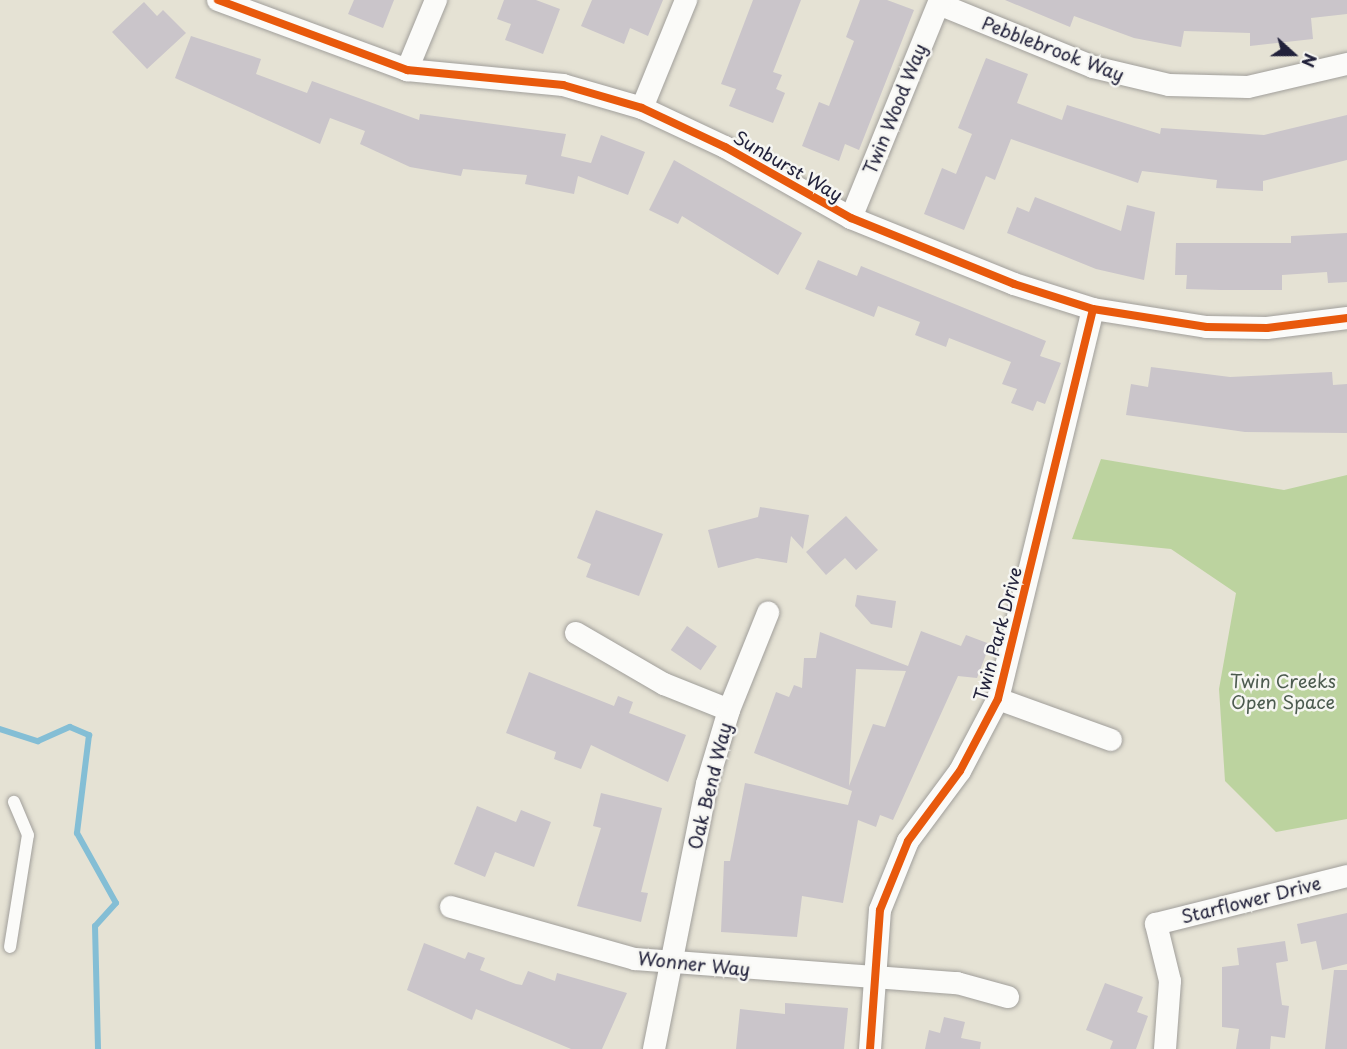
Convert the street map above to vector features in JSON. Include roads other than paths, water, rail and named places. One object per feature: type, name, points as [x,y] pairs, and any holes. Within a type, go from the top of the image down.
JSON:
[{"type":"street","name":"Sunburst Way","points":[[218,0],[407,70],[563,86],[642,108],[725,147],[851,219],[1014,284],[1093,309],[1207,327],[1267,328],[1347,318]]},
{"type":"street","points":[[407,70],[436,0]]},
{"type":"street","points":[[642,108],[686,0]]},
{"type":"street","name":"Pebblebrook Way","points":[[939,2],[1093,67],[1169,85],[1248,87],[1347,64]]},
{"type":"street","name":"Twin Wood Way","points":[[851,219],[939,2]]},
{"type":"street","name":"Twin Park Drive","points":[[870,1049],[872,977],[880,910],[891,874],[908,841],[960,771],[998,699],[1093,309]]},
{"type":"street","name":"Oak Bend Way","points":[[654,1049],[707,784],[729,710],[768,613]]},
{"type":"street","points":[[576,633],[664,684],[729,710]]},
{"type":"street","points":[[998,699],[1111,740]]},
{"type":"street","name":"Starflower Drive","points":[[1165,1049],[1170,981],[1156,924],[1347,876]]},
{"type":"street","name":"Wonner Way","points":[[452,907],[670,965],[957,983],[1008,998]]},
{"type":"lane","points":[[10,947],[28,835],[14,802]]},
{"type":"waterway","points":[[0,729],[38,741],[70,727],[89,735],[77,833],[116,903],[95,926],[98,1049]]},
{"type":"park label","name":"Twin Creeks Open Space","points":[[1283,692]]}]
